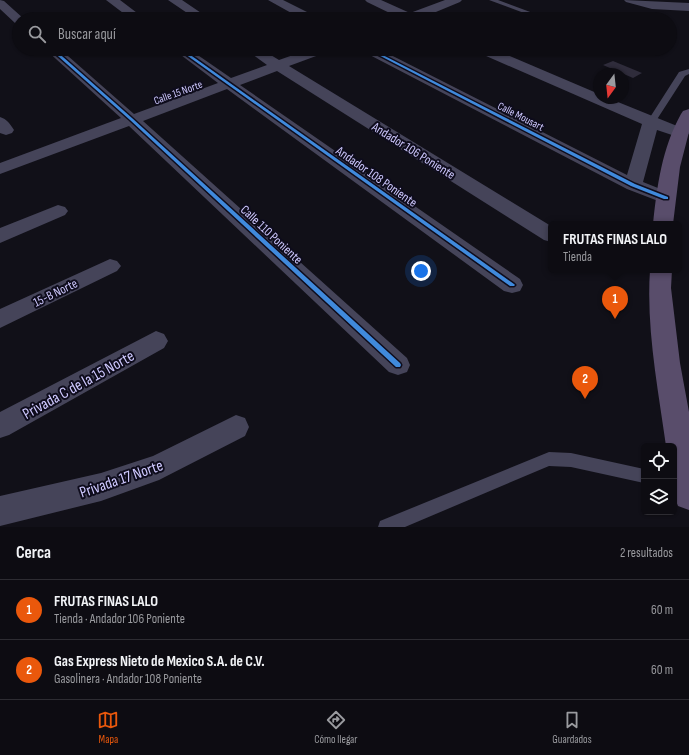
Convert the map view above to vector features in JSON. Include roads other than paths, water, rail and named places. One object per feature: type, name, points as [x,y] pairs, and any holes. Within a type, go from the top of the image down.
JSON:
[{"type":"main road","points":[[663,221],[667,184],[681,133],[689,114]]},
{"type":"main road","points":[[661,273],[660,288],[667,363],[683,488]]},
{"type":"street","points":[[112,0],[129,12]]},
{"type":"street","points":[[174,0],[193,12]]},
{"type":"street","points":[[274,0],[297,12]]},
{"type":"street","points":[[371,0],[396,12]]},
{"type":"street","points":[[425,12],[456,0]]},
{"type":"street","points":[[686,0],[689,5]]},
{"type":"street","points":[[635,2],[689,5]]},
{"type":"street","points":[[0,3],[12,14]]},
{"type":"street","name":"Calle 110 Poniente","points":[[60,56],[131,119],[398,365]]},
{"type":"street","name":"Andador 108 Poniente","points":[[190,56],[512,286]]},
{"type":"street","name":"Andador 106 Poniente","points":[[263,56],[548,233]]},
{"type":"street","name":"Calle 15 Norte","points":[[0,169],[303,56]]},
{"type":"street","name":"Calle Mousart","points":[[383,56],[633,185],[666,198]]},
{"type":"street","points":[[498,56],[651,122],[681,133]]},
{"type":"street","points":[[633,185],[651,122]]},
{"type":"street","points":[[0,236],[58,211]]},
{"type":"street","name":"15-B Norte","points":[[0,319],[110,266]]},
{"type":"street","name":"Privada C de la 15 Norte","points":[[0,426],[156,341]]},
{"type":"street","name":"Privada 17 Norte","points":[[0,511],[101,487],[158,467],[236,427]]},
{"type":"lane","points":[[492,0],[526,12]]},
{"type":"lane","points":[[651,122],[682,74],[689,71]]},
{"type":"lane","points":[[386,527],[549,459],[571,460],[641,475]]},
{"type":"place","name":"FRUTAS FINAS LALO","points":[[615,319]]},
{"type":"place","name":"Gas Express Nieto de Mexico S.A. de C.V.","points":[[585,399]]}]
